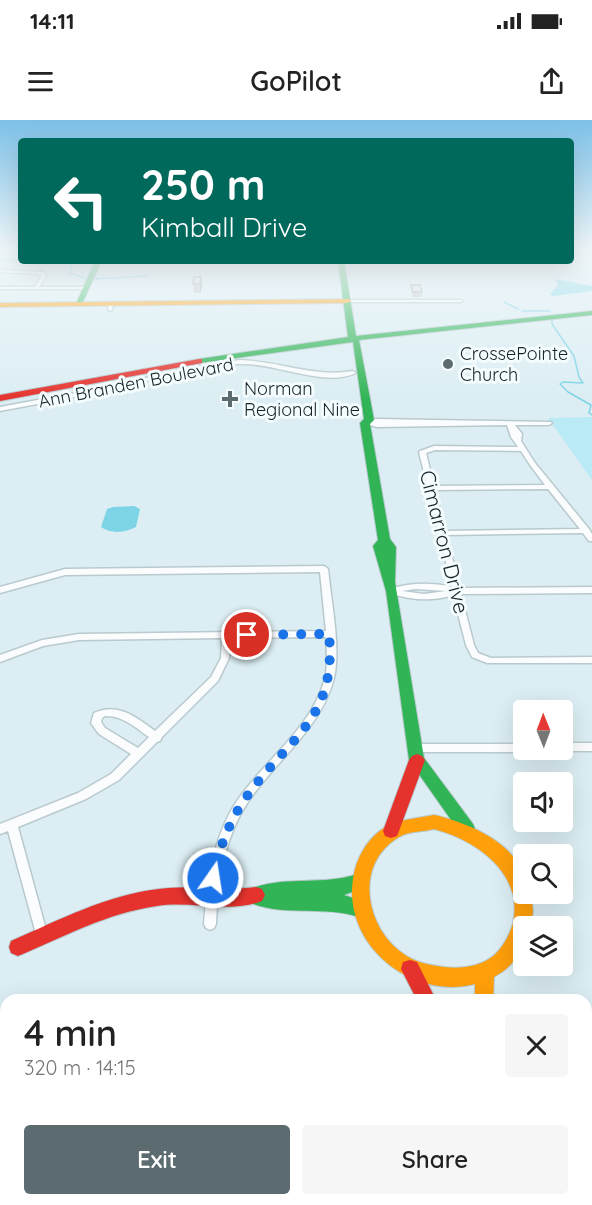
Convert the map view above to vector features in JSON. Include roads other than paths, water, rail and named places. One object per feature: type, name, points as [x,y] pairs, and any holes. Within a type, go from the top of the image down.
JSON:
[{"type":"main road","points":[[78,304],[81,299]]},
{"type":"main road","points":[[0,305],[78,304],[111,307],[347,301],[351,337],[349,343],[360,420],[365,423],[384,540],[390,547],[391,586],[416,754],[468,831]]},
{"type":"main road","points":[[0,391],[166,362],[351,337],[592,312]]},
{"type":"main road","points":[[0,398],[199,361],[351,337],[357,342],[369,420],[365,423]]},
{"type":"main road","points":[[391,831],[416,754]]},
{"type":"main road","points":[[434,822],[468,831],[492,845],[518,880],[524,909],[522,927],[507,956],[485,972],[470,977],[443,978],[410,969],[393,958],[375,941],[366,927],[359,908],[357,882],[368,853],[391,831],[416,823],[434,822]]},
{"type":"main road","points":[[252,896],[286,888],[343,887],[357,882]]},
{"type":"main road","points":[[18,947],[129,903],[160,897],[252,896],[287,903],[344,903],[359,908]]},
{"type":"main road","points":[[410,969],[424,994]]},
{"type":"main road","points":[[484,994],[485,972]]},
{"type":"street","points":[[347,301],[461,301]]},
{"type":"street","name":"Ann Branden Boulevard","points":[[0,410],[173,372],[233,363],[261,362],[331,376],[353,373]]},
{"type":"street","points":[[365,423],[377,425],[549,423]]},
{"type":"street","points":[[510,424],[513,437],[592,539]]},
{"type":"street","name":"Cimarron Drive","points":[[520,445],[424,450],[423,457],[470,645],[478,657],[490,661],[592,660]]},
{"type":"street","points":[[431,488],[551,487]]},
{"type":"street","points":[[441,533],[586,531]]},
{"type":"street","points":[[0,590],[65,572],[324,569],[331,667],[323,698],[306,728],[246,797],[227,830],[217,858],[211,896],[210,924]]},
{"type":"street","points":[[391,586],[405,596],[445,596],[455,591],[592,590]]},
{"type":"street","points":[[0,659],[42,643],[79,637],[329,634]]},
{"type":"street","points":[[42,937],[6,827],[95,790],[115,777],[215,679],[225,658],[227,635]]},
{"type":"street","points":[[139,754],[97,726],[96,719],[100,713],[117,712],[157,738]]},
{"type":"street","points":[[573,748],[591,749]]},
{"type":"street","points":[[416,754],[513,749]]},
{"type":"waterway","points":[[504,302],[518,309]]},
{"type":"waterway","points":[[522,311],[550,311]]},
{"type":"waterway","points":[[552,320],[552,324],[574,356],[579,377],[583,383],[563,382],[560,384],[568,392],[591,405],[589,413],[592,415]]},
{"type":"place","name":"CrossePointe Church","points":[[448,364]]},
{"type":"place","name":"Norman Regional Nine","points":[[230,399]]}]
